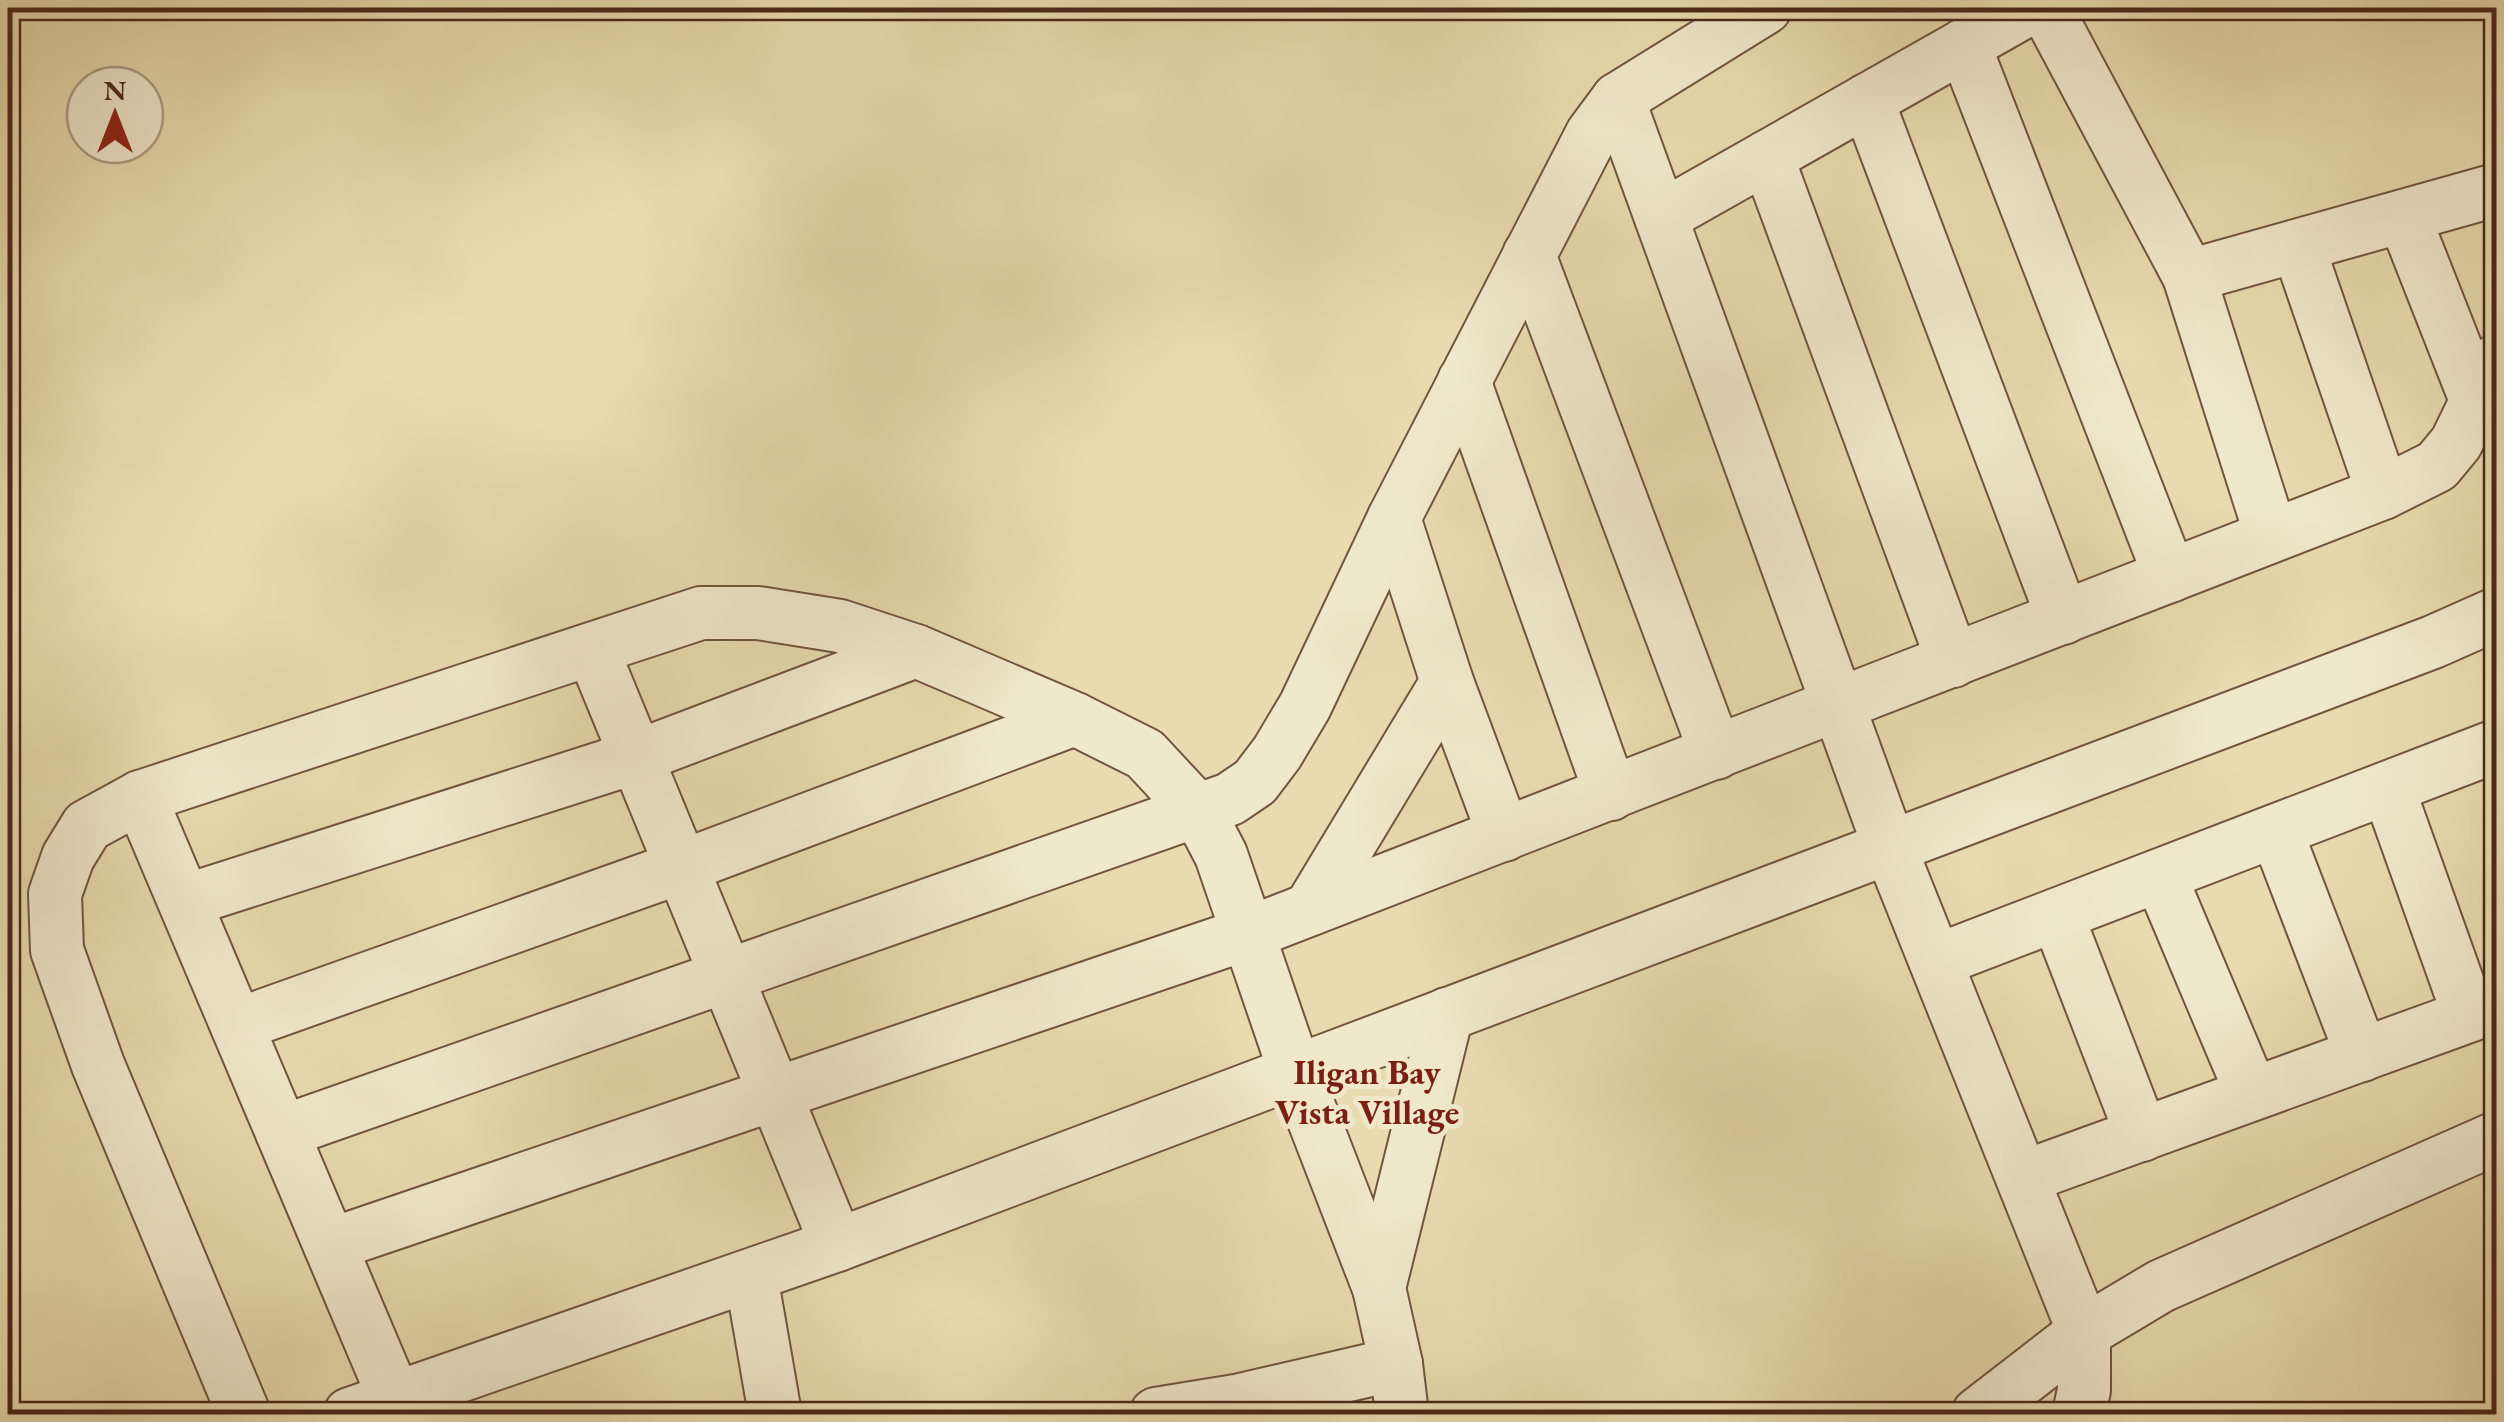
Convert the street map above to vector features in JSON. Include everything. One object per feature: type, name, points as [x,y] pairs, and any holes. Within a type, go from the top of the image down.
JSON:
[{"type":"street","points":[[282,1132],[1230,800],[1256,782],[1304,706],[1394,518],[1592,134],[1618,99],[1766,8]]},
{"type":"street","points":[[1661,217],[2030,8]]},
{"type":"street","points":[[2046,8],[2189,276],[2271,536]]},
{"type":"street","points":[[1964,45],[2170,576]]},
{"type":"street","points":[[1618,99],[1836,707],[2084,1332],[2084,1390],[2079,1414]]},
{"type":"street","points":[[1867,100],[2063,618]]},
{"type":"street","points":[[1767,157],[1953,660]]},
{"type":"street","points":[[2189,276],[2496,190]]},
{"type":"street","points":[[330,1244],[1249,933],[2384,492],[2437,466],[2456,442],[2486,380],[2404,217]]},
{"type":"street","points":[[2298,246],[2384,492]]},
{"type":"street","points":[[1529,255],[1716,754]]},
{"type":"street","points":[[1464,381],[1611,794]]},
{"type":"street","points":[[1394,518],[1447,682],[1504,835]]},
{"type":"street","points":[[244,1414],[98,1065],[57,950],[55,894],[68,857],[87,826],[140,797],[701,613],[758,613],[840,626],[916,651],[1075,719],[1144,754],[1198,811],[1220,856],[1296,1072],[1379,1288],[1396,1364],[1402,1414]]},
{"type":"street","points":[[140,797],[330,1244],[372,1407],[837,1245],[2433,642],[2496,614]]},
{"type":"street","points":[[592,649],[837,1245]]},
{"type":"street","points":[[185,901],[636,757],[916,651]]},
{"type":"street","points":[[1310,910],[1447,682]]},
{"type":"street","points":[[237,1025],[682,867],[1075,719]]},
{"type":"street","points":[[1936,962],[2388,788],[2493,758]]},
{"type":"street","points":[[2024,1178],[2483,1011],[2388,788]]},
{"type":"street","points":[[2276,831],[2362,1055]]},
{"type":"street","points":[[2160,876],[2252,1094]]},
{"type":"street","points":[[2057,915],[2142,1135]]},
{"type":"street","points":[[1379,1288],[1447,1014]]},
{"type":"street","points":[[1978,1414],[2084,1332],[2161,1286],[2496,1138]]},
{"type":"street","points":[[751,1276],[775,1414]]},
{"type":"street","points":[[1156,1414],[1236,1401],[1396,1364]]},
{"type":"district","name":"Iligan Bay Vista Village","points":[[1367,1091]]}]
